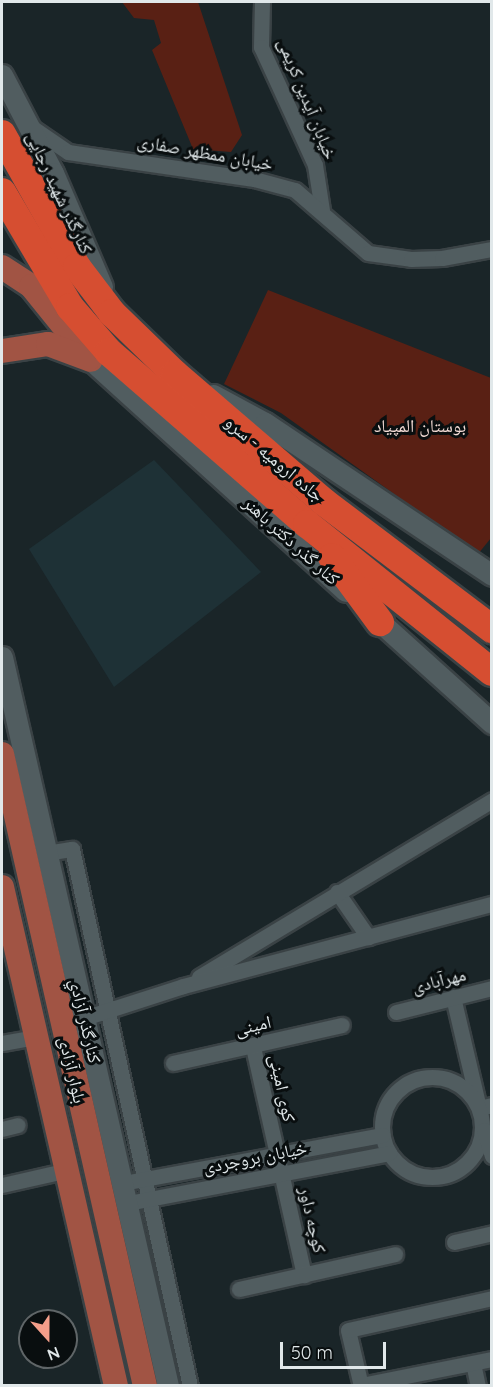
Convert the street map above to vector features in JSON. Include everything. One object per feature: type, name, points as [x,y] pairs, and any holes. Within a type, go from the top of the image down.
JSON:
[{"type":"highway","name":"جاده ارومیه - سرو","points":[[14,129],[77,267],[112,313],[175,374],[324,502],[492,629]]},
{"type":"highway","name":"جاده ارومیه - سرو","points":[[2,192],[100,356],[492,672]]},
{"type":"highway","points":[[307,524],[380,622]]},
{"type":"main road","name":"کنارگذر شهید رجایی","points":[[2,75],[14,129],[53,173],[112,313]]},
{"type":"main road","points":[[3,270],[31,286],[100,356]]},
{"type":"main road","points":[[2,351],[48,344],[100,356]]},
{"type":"main road","name":"کنار گذر دکتر باهنر","points":[[100,356],[380,622],[492,723]]},
{"type":"main road","points":[[175,374],[265,423],[492,575]]},
{"type":"main road","name":"کنارگذر آزادي","points":[[2,657],[84,1018],[114,1195],[168,1386]]},
{"type":"main road","name":"بلوار آزادی","points":[[2,754],[114,1195],[145,1386]]},
{"type":"main road","name":"بلوار آزادی","points":[[3,898],[36,1037],[64,1171],[116,1386]]},
{"type":"street","name":"خیابان آیدین کریمی","points":[[262,2],[261,47],[315,165],[322,210]]},
{"type":"street","points":[[14,129],[68,152],[53,173]]},
{"type":"street","name":"خیابان ممظهر صفاری","points":[[68,152],[254,179],[295,190],[322,210],[368,253],[421,258],[492,249]]},
{"type":"street","points":[[183,986],[492,800]]},
{"type":"street","points":[[46,853],[72,849],[190,1386]]},
{"type":"street","points":[[337,892],[368,937]]},
{"type":"street","points":[[84,1018],[183,986],[492,904]]},
{"type":"street","name":"مهرآبادی","points":[[396,1012],[492,988]]},
{"type":"street","points":[[453,997],[485,1106],[492,1156]]},
{"type":"street","name":"امینی","points":[[173,1063],[253,1047],[342,1025]]},
{"type":"street","points":[[2,1043],[36,1037]]},
{"type":"street","name":"کوی امینی","points":[[253,1047],[281,1173]]},
{"type":"street","points":[[485,1106],[450,1081],[427,1077],[411,1082],[388,1104],[383,1136],[389,1153],[414,1173],[446,1175],[473,1156],[487,1124]]},
{"type":"street","points":[[2,1129],[18,1125]]},
{"type":"street","name":"خیابان بروجردی","points":[[114,1195],[144,1177],[278,1156],[383,1136]]},
{"type":"street","name":"خیابان بروجردی","points":[[114,1195],[150,1199],[389,1153]]},
{"type":"street","points":[[2,1185],[64,1171]]},
{"type":"street","name":"کوچه داور","points":[[281,1173],[304,1275]]},
{"type":"street","points":[[454,1242],[492,1233]]},
{"type":"street","points":[[239,1289],[395,1254]]},
{"type":"street","points":[[492,1298],[348,1330],[361,1385],[492,1359]]},
{"type":"street","points":[[473,1363],[478,1386]]},
{"type":"shaded area","points":[[154,460],[261,572],[114,687],[29,549]]},
{"type":"green space","points":[[122,2],[198,2],[242,135],[231,152],[193,149],[152,50],[161,43],[154,20],[134,18]]},
{"type":"green space","name":"بوستان المپیاد","points":[[268,290],[491,378],[491,538],[478,554],[281,413],[224,384]]}]
